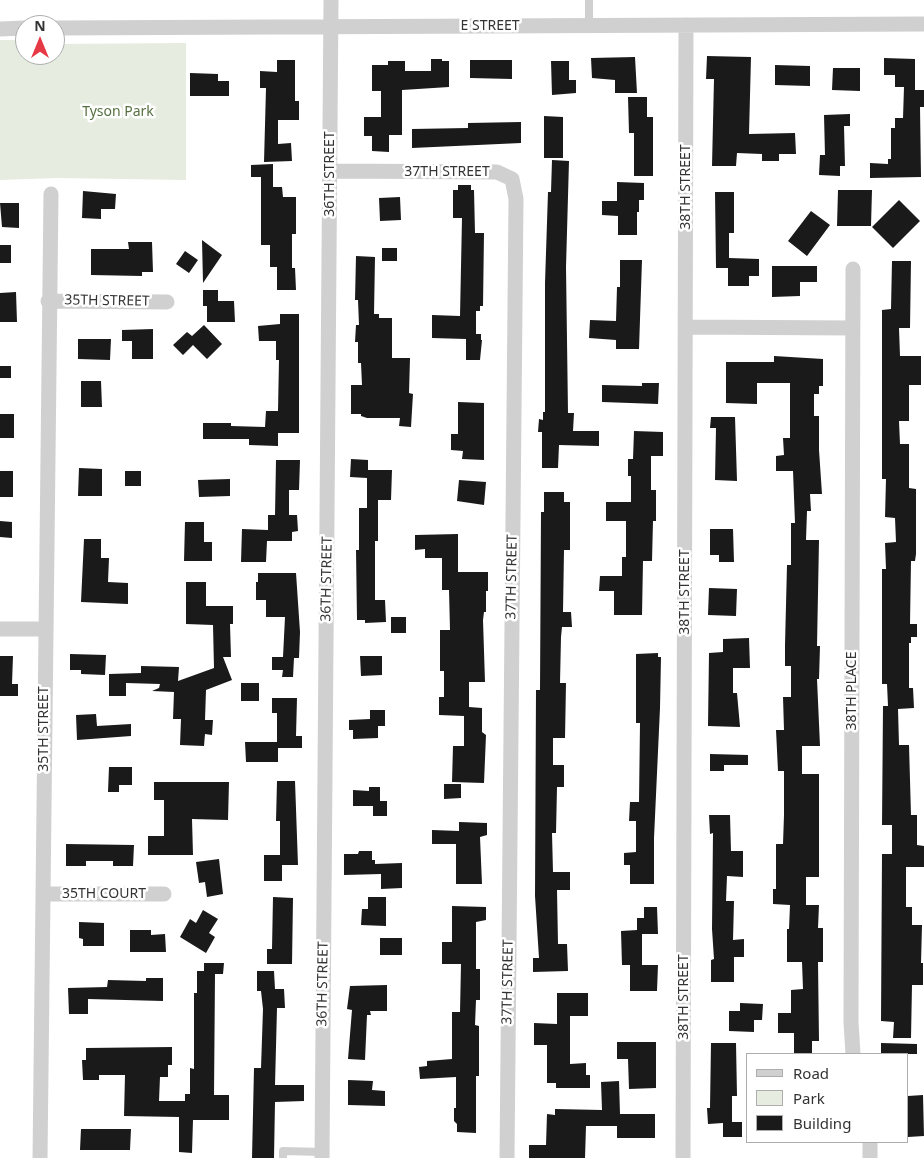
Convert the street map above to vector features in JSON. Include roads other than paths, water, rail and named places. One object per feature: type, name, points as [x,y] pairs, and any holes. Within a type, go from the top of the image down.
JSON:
[{"type":"street","name":"36TH STREET","points":[[322,1155],[331,0]]},
{"type":"street","name":"E STREET","points":[[65,28],[924,24]]},
{"type":"street","name":"38TH STREET","points":[[683,1158],[686,25]]},
{"type":"street","points":[[0,29],[15,28]]},
{"type":"street","name":"37TH STREET","points":[[331,171],[497,172],[512,179],[516,199],[507,1158]]},
{"type":"street","name":"35TH STREET","points":[[40,1158],[48,301],[51,194]]},
{"type":"street","name":"38TH PLACE","points":[[853,269],[851,992],[853,1053]]},
{"type":"street","name":"35TH STREET","points":[[48,301],[167,302]]},
{"type":"street","points":[[686,327],[853,328]]},
{"type":"street","points":[[0,629],[45,629]]},
{"type":"street","name":"35TH COURT","points":[[43,894],[164,894]]},
{"type":"street","points":[[870,1143],[870,1158]]},
{"type":"lane","points":[[588,26],[589,0]]},
{"type":"lane","points":[[282,1158],[282,1151],[322,1155]]},
{"type":"park label","name":"Tyson Park","points":[[118,112]]}]
